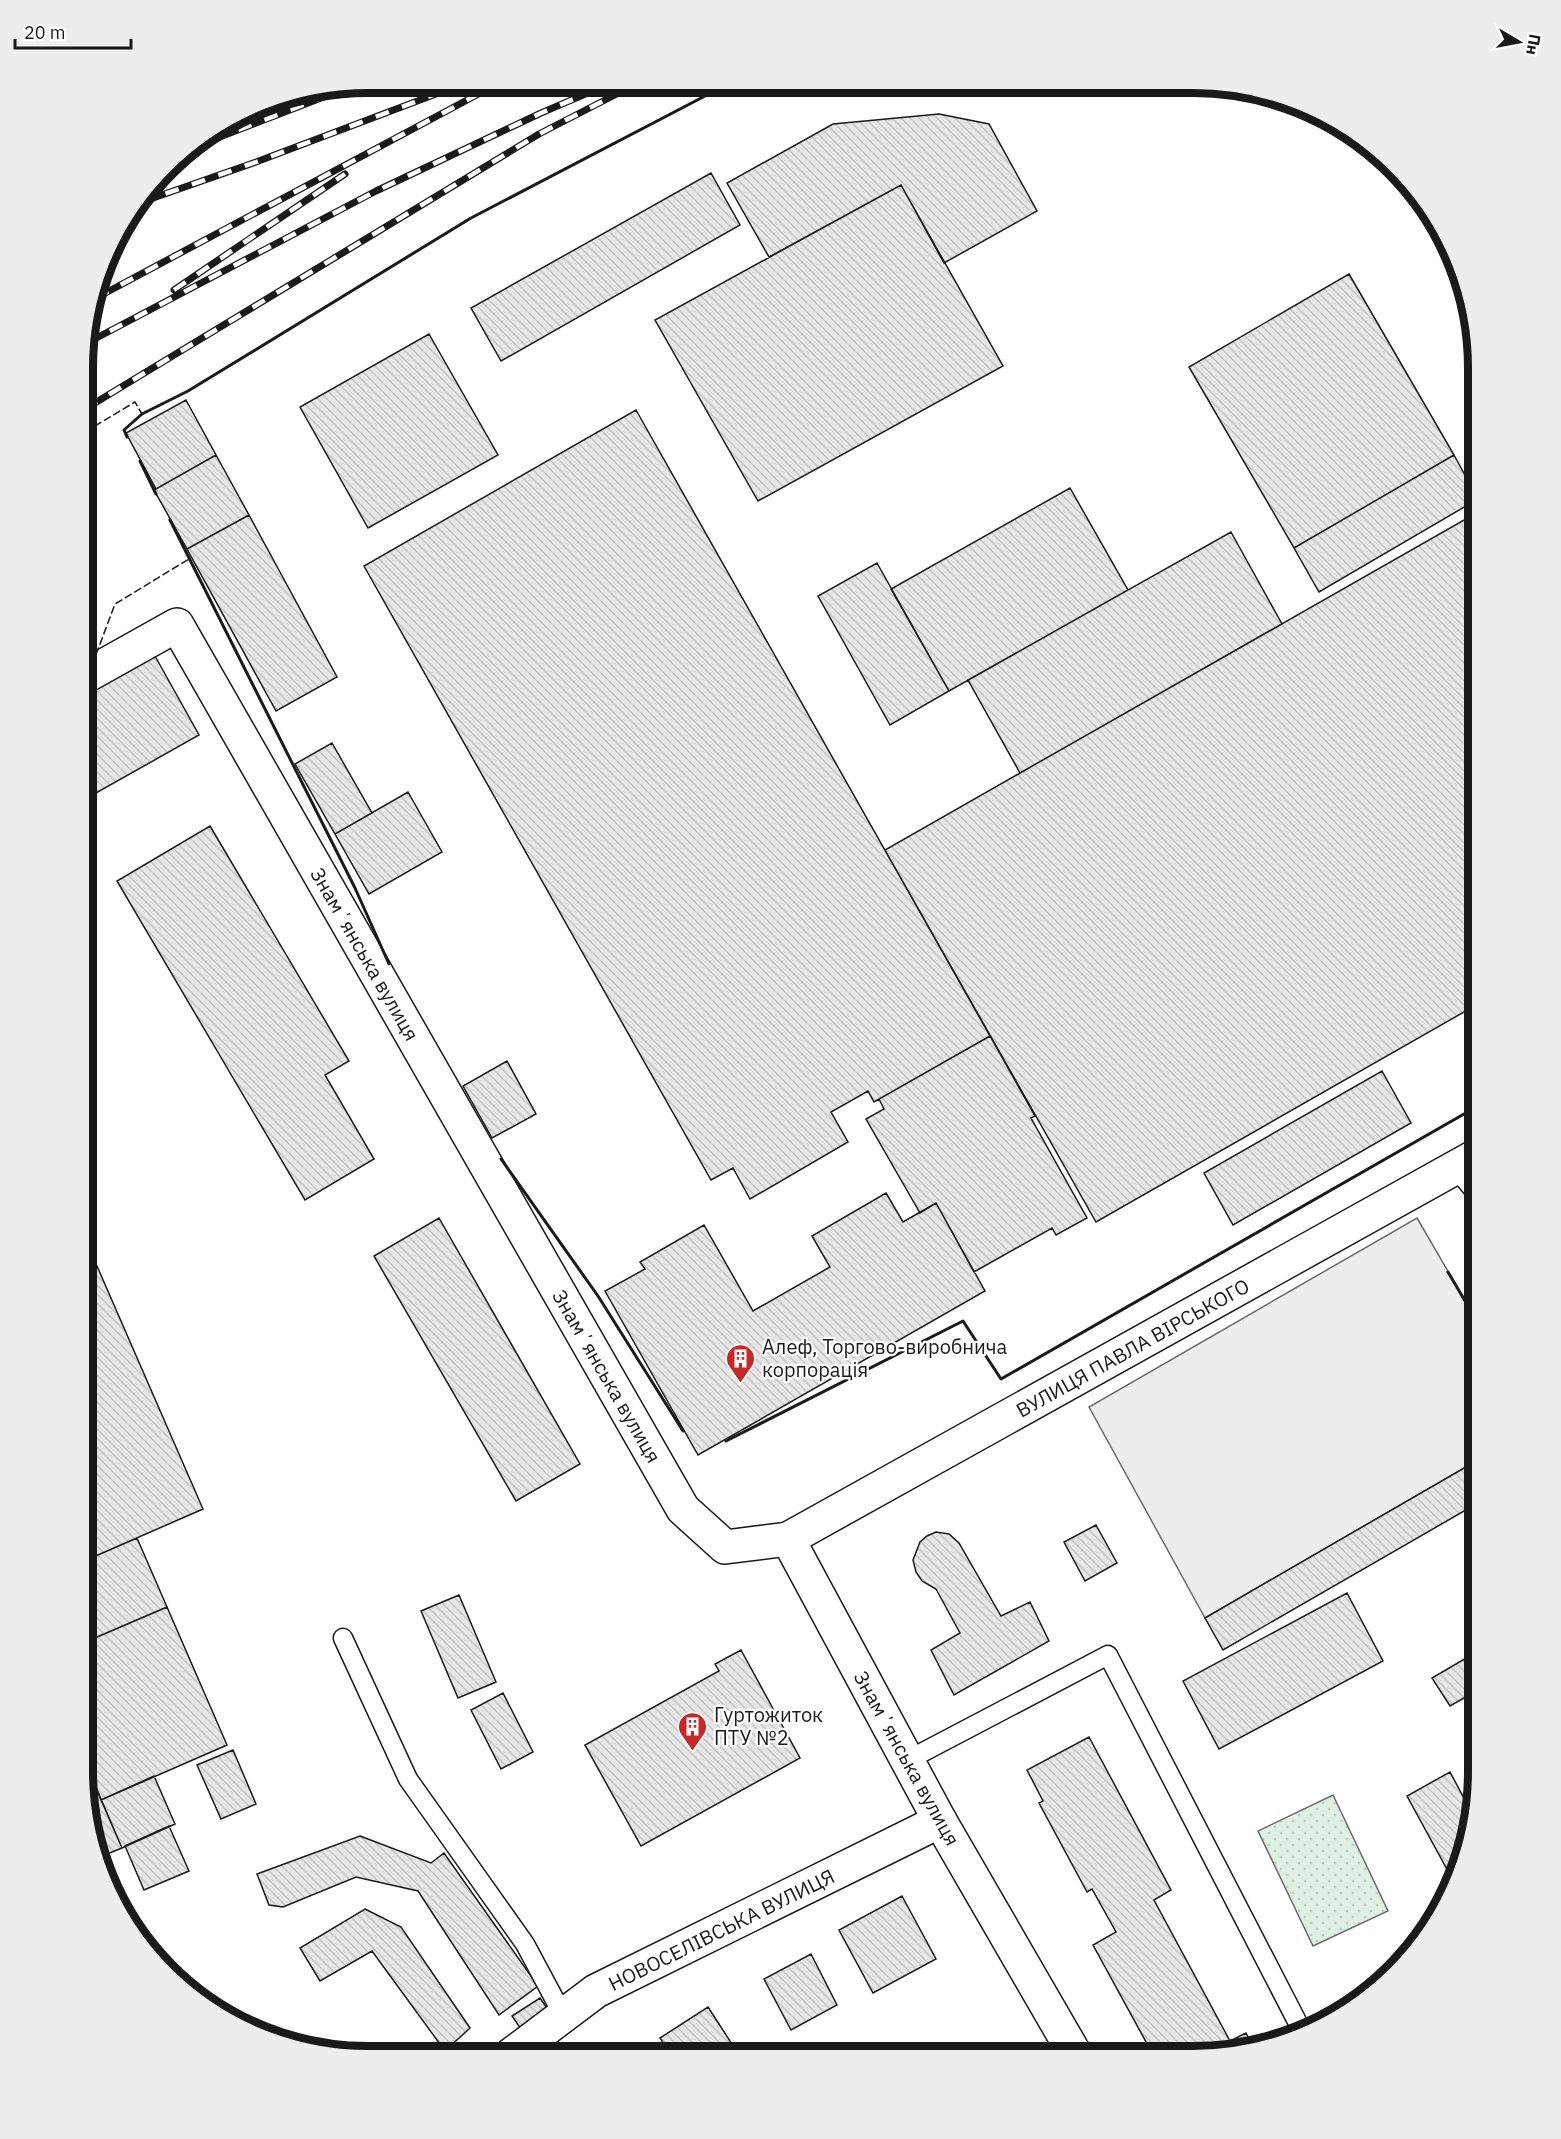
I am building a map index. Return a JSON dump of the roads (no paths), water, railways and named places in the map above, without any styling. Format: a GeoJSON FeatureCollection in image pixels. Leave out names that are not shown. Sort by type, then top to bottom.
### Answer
{"type":"FeatureCollection","features":[{"type":"Feature","properties":{"kind":"street","name":"Знамʼянська вулиця"},"geometry":{"type":"LineString","coordinates":[[93,673],[177,625],[683,1509],[725,1546],[788,1539],[940,1821],[1070,2046]]}},
{"type":"Feature","properties":{"kind":"street","name":"ВУЛИЦЯ ПАВЛА ВІРСЬКОГО"},"geometry":{"type":"LineString","coordinates":[[788,1539],[1467,1162]]}},
{"type":"Feature","properties":{"kind":"street","name":"НОВОСЕЛІВСЬКА ВУЛИЦЯ"},"geometry":{"type":"LineString","coordinates":[[523,2046],[596,1991],[940,1821]]}},
{"type":"Feature","properties":{"kind":"lane"},"geometry":{"type":"LineString","coordinates":[[343,1638],[408,1779],[525,1944],[563,2015]]}},
{"type":"Feature","properties":{"kind":"lane"},"geometry":{"type":"LineString","coordinates":[[908,1760],[1108,1655],[1299,2025]]}},
{"type":"Feature","properties":{"kind":"railway"},"geometry":{"type":"LineString","coordinates":[[152,198],[439,93]]}},
{"type":"Feature","properties":{"kind":"railway"},"geometry":{"type":"LineString","coordinates":[[103,294],[480,93]]}},
{"type":"Feature","properties":{"kind":"railway"},"geometry":{"type":"LineString","coordinates":[[95,339],[376,191],[588,93]]}},
{"type":"Feature","properties":{"kind":"railway"},"geometry":{"type":"LineString","coordinates":[[93,404],[539,134],[619,93]]}},
{"type":"Feature","properties":{"kind":"railway"},"geometry":{"type":"LineString","coordinates":[[216,139],[327,96]]}},
{"type":"Feature","properties":{"kind":"railway"},"geometry":{"type":"LineString","coordinates":[[174,290],[345,174]]}},
{"type":"Feature","properties":{"kind":"place","name":"Алеф, Торгово-виробнича корпорація"},"geometry":{"type":"Point","coordinates":[741,1384]}},
{"type":"Feature","properties":{"kind":"place","name":"Гуртожиток ПТУ №2"},"geometry":{"type":"Point","coordinates":[693,1752]}}]}
